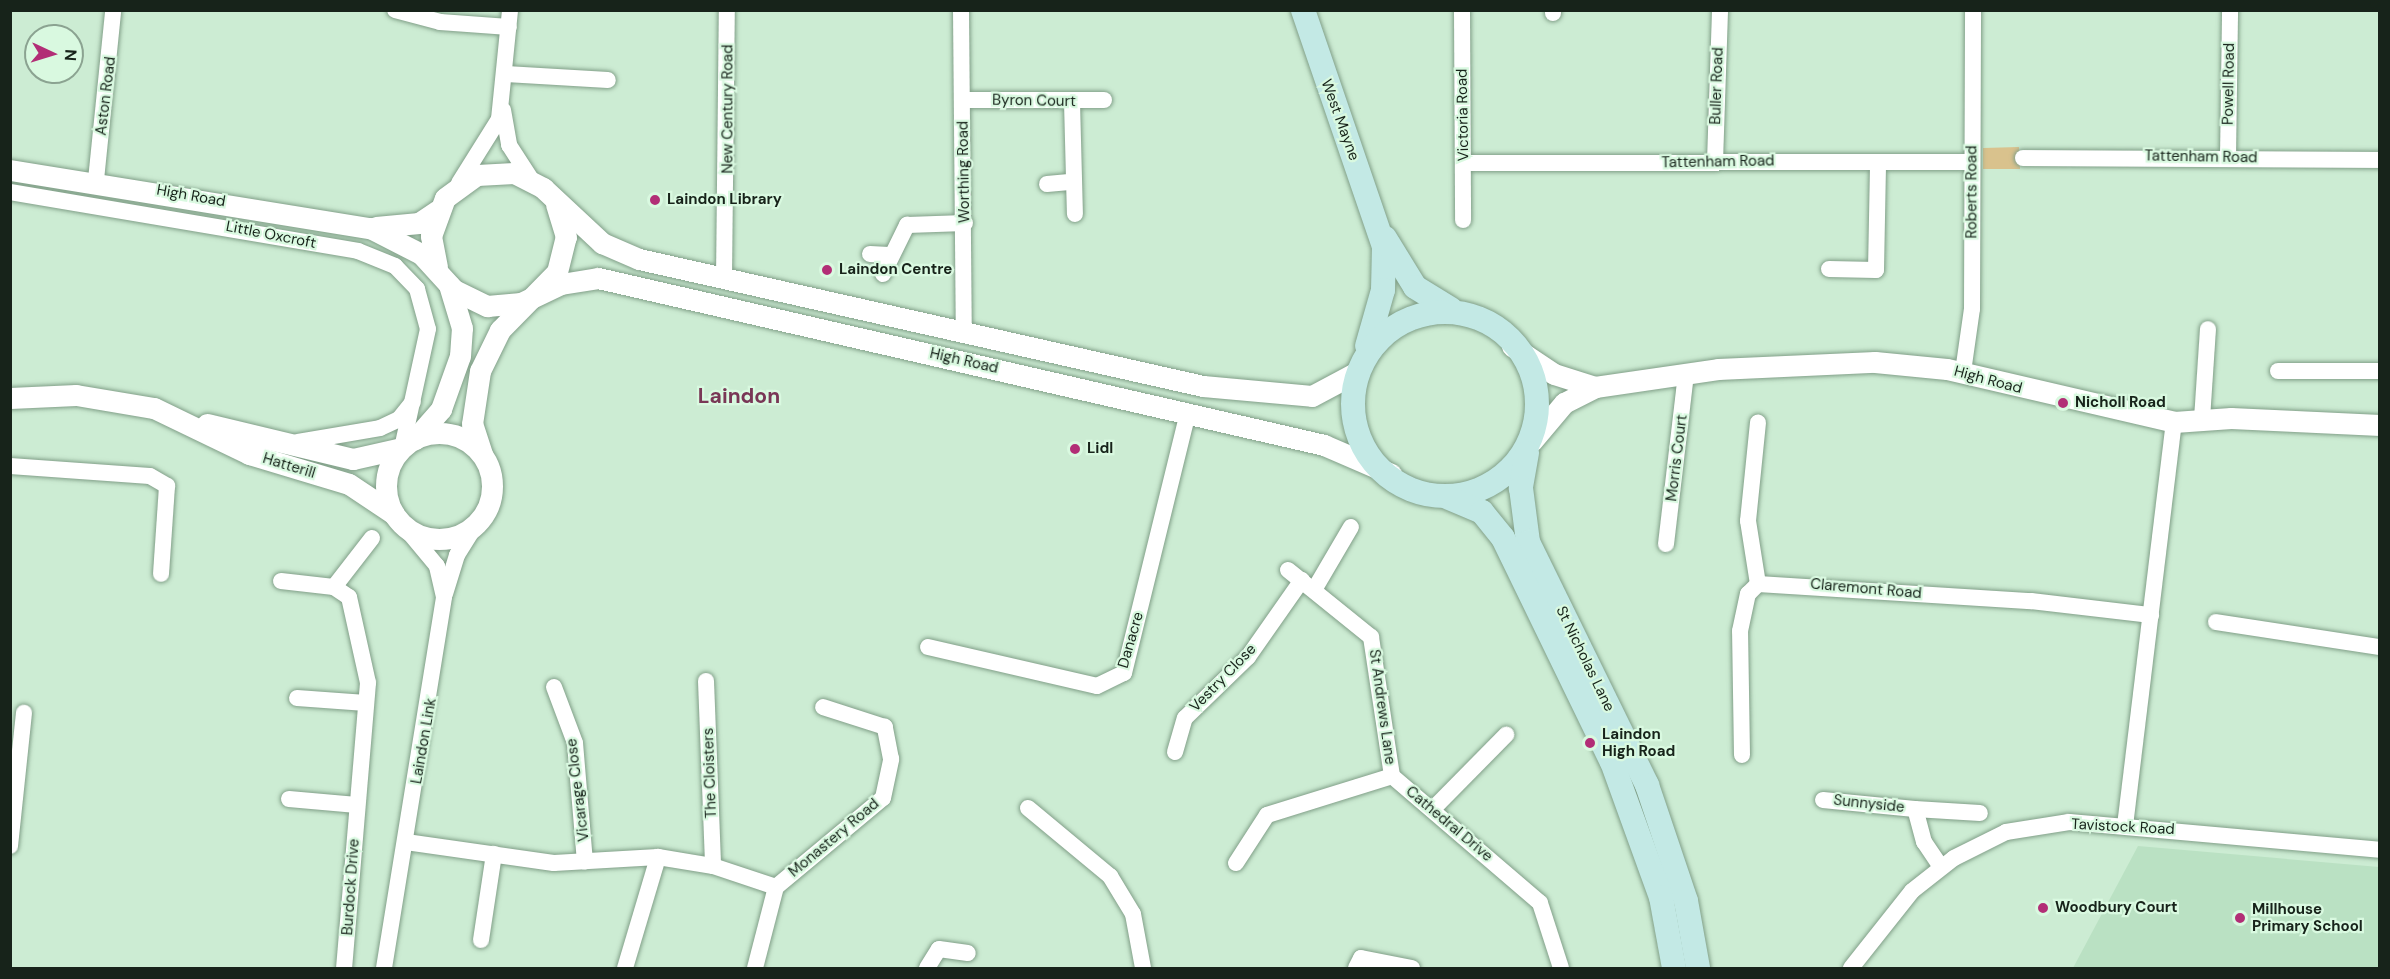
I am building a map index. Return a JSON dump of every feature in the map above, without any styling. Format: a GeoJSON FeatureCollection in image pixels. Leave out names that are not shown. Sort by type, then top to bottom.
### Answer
{"type":"FeatureCollection","features":[{"type":"Feature","properties":{"kind":"main road","name":"West Mayne"},"geometry":{"type":"LineString","coordinates":[[1303,10],[1380,228],[1414,287],[1451,309]]}},
{"type":"Feature","properties":{"kind":"main road","name":"West Mayne"},"geometry":{"type":"LineString","coordinates":[[1359,368],[1383,290],[1380,228]]}},
{"type":"Feature","properties":{"kind":"main road"},"geometry":{"type":"LineString","coordinates":[[1451,309],[1483,322],[1512,346],[1536,393],[1530,446],[1502,481],[1484,491],[1438,495],[1391,474],[1357,428],[1359,368],[1396,323],[1421,312],[1451,309]]}},
{"type":"Feature","properties":{"kind":"main road","name":"St Nicholas Lane"},"geometry":{"type":"LineString","coordinates":[[1530,446],[1521,488],[1528,542],[1647,785],[1686,901],[1698,969]]}},
{"type":"Feature","properties":{"kind":"main road","name":"St Nicholas Lane"},"geometry":{"type":"LineString","coordinates":[[1438,495],[1482,512],[1513,558],[1639,826],[1661,897],[1674,969]]}},
{"type":"Feature","properties":{"kind":"street"},"geometry":{"type":"LineString","coordinates":[[395,10],[440,22],[510,19],[503,106],[509,145],[534,182]]}},
{"type":"Feature","properties":{"kind":"street","name":"New Century Road"},"geometry":{"type":"LineString","coordinates":[[724,279],[727,10]]}},
{"type":"Feature","properties":{"kind":"street","name":"Worthing Road"},"geometry":{"type":"LineString","coordinates":[[961,10],[964,100],[964,333]]}},
{"type":"Feature","properties":{"kind":"street","name":"Victoria Road"},"geometry":{"type":"LineString","coordinates":[[1462,10],[1463,220]]}},
{"type":"Feature","properties":{"kind":"street","name":"Buller Road"},"geometry":{"type":"LineString","coordinates":[[1715,162],[1720,10]]}},
{"type":"Feature","properties":{"kind":"street","name":"Roberts Road"},"geometry":{"type":"LineString","coordinates":[[1963,372],[1972,309],[1973,10]]}},
{"type":"Feature","properties":{"kind":"street","name":"Powell Road"},"geometry":{"type":"LineString","coordinates":[[2228,158],[2230,10]]}},
{"type":"Feature","properties":{"kind":"street","name":"Aston Road"},"geometry":{"type":"LineString","coordinates":[[96,180],[113,12]]}},
{"type":"Feature","properties":{"kind":"street"},"geometry":{"type":"LineString","coordinates":[[506,74],[608,80]]}},
{"type":"Feature","properties":{"kind":"street","name":"Byron Court"},"geometry":{"type":"LineString","coordinates":[[964,100],[1072,102],[1104,100]]}},
{"type":"Feature","properties":{"kind":"street"},"geometry":{"type":"LineString","coordinates":[[1072,102],[1072,182],[1075,214]]}},
{"type":"Feature","properties":{"kind":"street"},"geometry":{"type":"LineString","coordinates":[[457,186],[486,147],[503,106]]}},
{"type":"Feature","properties":{"kind":"street","name":"Tattenham Road"},"geometry":{"type":"LineString","coordinates":[[2023,158],[2379,160]]}},
{"type":"Feature","properties":{"kind":"street"},"geometry":{"type":"LineString","coordinates":[[1829,269],[1876,270],[1878,162]]}},
{"type":"Feature","properties":{"kind":"street","name":"Tattenham Road"},"geometry":{"type":"LineString","coordinates":[[1463,163],[1972,162]]}},
{"type":"Feature","properties":{"kind":"street","name":"High Road"},"geometry":{"type":"LineString","coordinates":[[10,170],[96,180],[370,228],[410,246],[443,276],[487,306],[535,296],[573,280],[598,278],[1324,445],[1391,474]]}},
{"type":"Feature","properties":{"kind":"street","name":"High Road"},"geometry":{"type":"LineString","coordinates":[[370,228],[419,224],[437,211],[457,186],[494,172],[534,182],[555,202],[619,252],[724,279],[1168,380],[1268,394],[1322,394],[1359,368]]}},
{"type":"Feature","properties":{"kind":"street"},"geometry":{"type":"LineString","coordinates":[[1047,184],[1072,182]]}},
{"type":"Feature","properties":{"kind":"street","name":"Little Oxcroft"},"geometry":{"type":"LineString","coordinates":[[10,192],[219,225],[383,258],[407,276],[427,317],[408,444]]}},
{"type":"Feature","properties":{"kind":"street","name":"High Road"},"geometry":{"type":"LineString","coordinates":[[535,296],[550,283],[564,257],[566,237],[555,202]]}},
{"type":"Feature","properties":{"kind":"street","name":"High Road"},"geometry":{"type":"LineString","coordinates":[[437,211],[431,236],[443,276]]}},
{"type":"Feature","properties":{"kind":"street"},"geometry":{"type":"LineString","coordinates":[[883,274],[889,255],[907,225],[965,223]]}},
{"type":"Feature","properties":{"kind":"street"},"geometry":{"type":"LineString","coordinates":[[870,254],[889,255]]}},
{"type":"Feature","properties":{"kind":"street"},"geometry":{"type":"LineString","coordinates":[[443,276],[462,328],[460,356],[441,409],[408,444],[386,484],[398,519],[417,535],[442,539],[476,524]]}},
{"type":"Feature","properties":{"kind":"street"},"geometry":{"type":"LineString","coordinates":[[444,597],[457,555],[476,524],[491,489],[472,424],[480,371],[493,340],[535,296]]}},
{"type":"Feature","properties":{"kind":"street"},"geometry":{"type":"LineString","coordinates":[[2202,419],[2208,329]]}},
{"type":"Feature","properties":{"kind":"street","name":"High Road"},"geometry":{"type":"LineString","coordinates":[[1512,346],[1554,374],[1595,387]]}},
{"type":"Feature","properties":{"kind":"street","name":"High Road"},"geometry":{"type":"LineString","coordinates":[[1530,446],[1564,403],[1595,387],[1686,373],[1875,362],[1963,372],[2174,422],[2202,419],[2379,425]]}},
{"type":"Feature","properties":{"kind":"street"},"geometry":{"type":"LineString","coordinates":[[2278,371],[2379,371]]}},
{"type":"Feature","properties":{"kind":"street","name":"Morris Court"},"geometry":{"type":"LineString","coordinates":[[1666,544],[1686,373]]}},
{"type":"Feature","properties":{"kind":"street","name":"Little Oxcroft"},"geometry":{"type":"LineString","coordinates":[[276,442],[380,428],[404,414],[418,389]]}},
{"type":"Feature","properties":{"kind":"street","name":"Hatterill"},"geometry":{"type":"LineString","coordinates":[[10,398],[110,398],[183,419],[353,459],[408,444]]}},
{"type":"Feature","properties":{"kind":"street","name":"Danacre"},"geometry":{"type":"LineString","coordinates":[[928,647],[1097,686],[1124,673],[1188,412]]}},
{"type":"Feature","properties":{"kind":"street","name":"Hatterill"},"geometry":{"type":"LineString","coordinates":[[183,419],[249,454],[349,484],[398,519]]}},
{"type":"Feature","properties":{"kind":"street"},"geometry":{"type":"LineString","coordinates":[[2125,826],[2174,422]]}},
{"type":"Feature","properties":{"kind":"street"},"geometry":{"type":"LineString","coordinates":[[1742,755],[1740,631],[1748,594],[1758,584],[1748,521],[1758,423]]}},
{"type":"Feature","properties":{"kind":"street"},"geometry":{"type":"LineString","coordinates":[[408,444],[436,434],[458,437],[484,460]]}},
{"type":"Feature","properties":{"kind":"street"},"geometry":{"type":"LineString","coordinates":[[10,465],[150,476],[167,486],[161,574]]}},
{"type":"Feature","properties":{"kind":"street","name":"Laindon Link"},"geometry":{"type":"LineString","coordinates":[[384,969],[444,597],[437,566],[398,519]]}},
{"type":"Feature","properties":{"kind":"street","name":"Vestry Close"},"geometry":{"type":"LineString","coordinates":[[1175,752],[1185,718],[1248,657],[1308,585],[1351,527]]}},
{"type":"Feature","properties":{"kind":"street"},"geometry":{"type":"LineString","coordinates":[[281,581],[334,587],[372,538]]}},
{"type":"Feature","properties":{"kind":"street","name":"St Andrews Lane"},"geometry":{"type":"LineString","coordinates":[[1288,570],[1371,637],[1392,777]]}},
{"type":"Feature","properties":{"kind":"street","name":"Claremont Road"},"geometry":{"type":"LineString","coordinates":[[1758,584],[2020,600],[2151,615]]}},
{"type":"Feature","properties":{"kind":"street","name":"Burdock Drive"},"geometry":{"type":"LineString","coordinates":[[334,587],[354,608],[368,683],[344,969]]}},
{"type":"Feature","properties":{"kind":"street"},"geometry":{"type":"LineString","coordinates":[[2216,622],[2379,647]]}},
{"type":"Feature","properties":{"kind":"street","name":"The Cloisters"},"geometry":{"type":"LineString","coordinates":[[706,681],[713,866]]}},
{"type":"Feature","properties":{"kind":"street","name":"Vicarage Close"},"geometry":{"type":"LineString","coordinates":[[554,687],[575,743],[585,862]]}},
{"type":"Feature","properties":{"kind":"street"},"geometry":{"type":"LineString","coordinates":[[297,698],[366,703]]}},
{"type":"Feature","properties":{"kind":"street","name":"Monastery Road"},"geometry":{"type":"LineString","coordinates":[[406,842],[494,854],[585,862],[658,857],[713,866],[776,887],[883,798],[891,759],[885,727],[823,707]]}},
{"type":"Feature","properties":{"kind":"street"},"geometry":{"type":"LineString","coordinates":[[10,846],[24,713]]}},
{"type":"Feature","properties":{"kind":"street"},"geometry":{"type":"LineString","coordinates":[[1434,808],[1506,735]]}},
{"type":"Feature","properties":{"kind":"street","name":"Cathedral Drive"},"geometry":{"type":"LineString","coordinates":[[1236,863],[1268,815],[1392,777],[1434,808],[1540,903],[1561,969]]}},
{"type":"Feature","properties":{"kind":"street"},"geometry":{"type":"LineString","coordinates":[[288,799],[357,805]]}},
{"type":"Feature","properties":{"kind":"street","name":"Sunnyside"},"geometry":{"type":"LineString","coordinates":[[1823,800],[1980,813]]}},
{"type":"Feature","properties":{"kind":"street"},"geometry":{"type":"LineString","coordinates":[[1028,808],[1110,876],[1133,914],[1143,969]]}},
{"type":"Feature","properties":{"kind":"street","name":"Sunnyside"},"geometry":{"type":"LineString","coordinates":[[1915,809],[1924,842],[1941,867]]}},
{"type":"Feature","properties":{"kind":"street","name":"Tavistock Road"},"geometry":{"type":"LineString","coordinates":[[1851,969],[1882,922],[1941,867],[2006,832],[2069,822],[2379,850]]}},
{"type":"Feature","properties":{"kind":"street"},"geometry":{"type":"LineString","coordinates":[[481,939],[494,854]]}},
{"type":"Feature","properties":{"kind":"street"},"geometry":{"type":"LineString","coordinates":[[625,969],[658,857]]}},
{"type":"Feature","properties":{"kind":"street"},"geometry":{"type":"LineString","coordinates":[[755,969],[776,887]]}},
{"type":"Feature","properties":{"kind":"street"},"geometry":{"type":"LineString","coordinates":[[927,969],[939,949],[968,953]]}},
{"type":"Feature","properties":{"kind":"street"},"geometry":{"type":"LineString","coordinates":[[1356,969],[1361,958],[1412,969]]}},
{"type":"Feature","properties":{"kind":"shaded area"},"geometry":{"type":"Polygon","coordinates":[[[2019,147],[2020,169],[1983,169],[1983,148],[2019,147]]]}},
{"type":"Feature","properties":{"kind":"shaded area","name":"Millhouse Primary School"},"geometry":{"type":"Polygon","coordinates":[[[2138,846],[2379,867],[2379,968],[2073,968],[2138,846]]]}},
{"type":"Feature","properties":{"kind":"place","name":"Laindon Library"},"geometry":{"type":"Point","coordinates":[655,200]}},
{"type":"Feature","properties":{"kind":"place","name":"Laindon Centre"},"geometry":{"type":"Point","coordinates":[827,270]}},
{"type":"Feature","properties":{"kind":"place","name":"Nicholl Road"},"geometry":{"type":"Point","coordinates":[2063,403]}},
{"type":"Feature","properties":{"kind":"place","name":"Lidl"},"geometry":{"type":"Point","coordinates":[1075,449]}},
{"type":"Feature","properties":{"kind":"place","name":"Laindon High Road"},"geometry":{"type":"Point","coordinates":[1590,743]}},
{"type":"Feature","properties":{"kind":"place","name":"Woodbury Court"},"geometry":{"type":"Point","coordinates":[2043,908]}},
{"type":"Feature","properties":{"kind":"place","name":"Millhouse Primary School"},"geometry":{"type":"Point","coordinates":[2240,918]}},
{"type":"Feature","properties":{"kind":"district","name":"Laindon"},"geometry":{"type":"Point","coordinates":[739,396]}}]}
